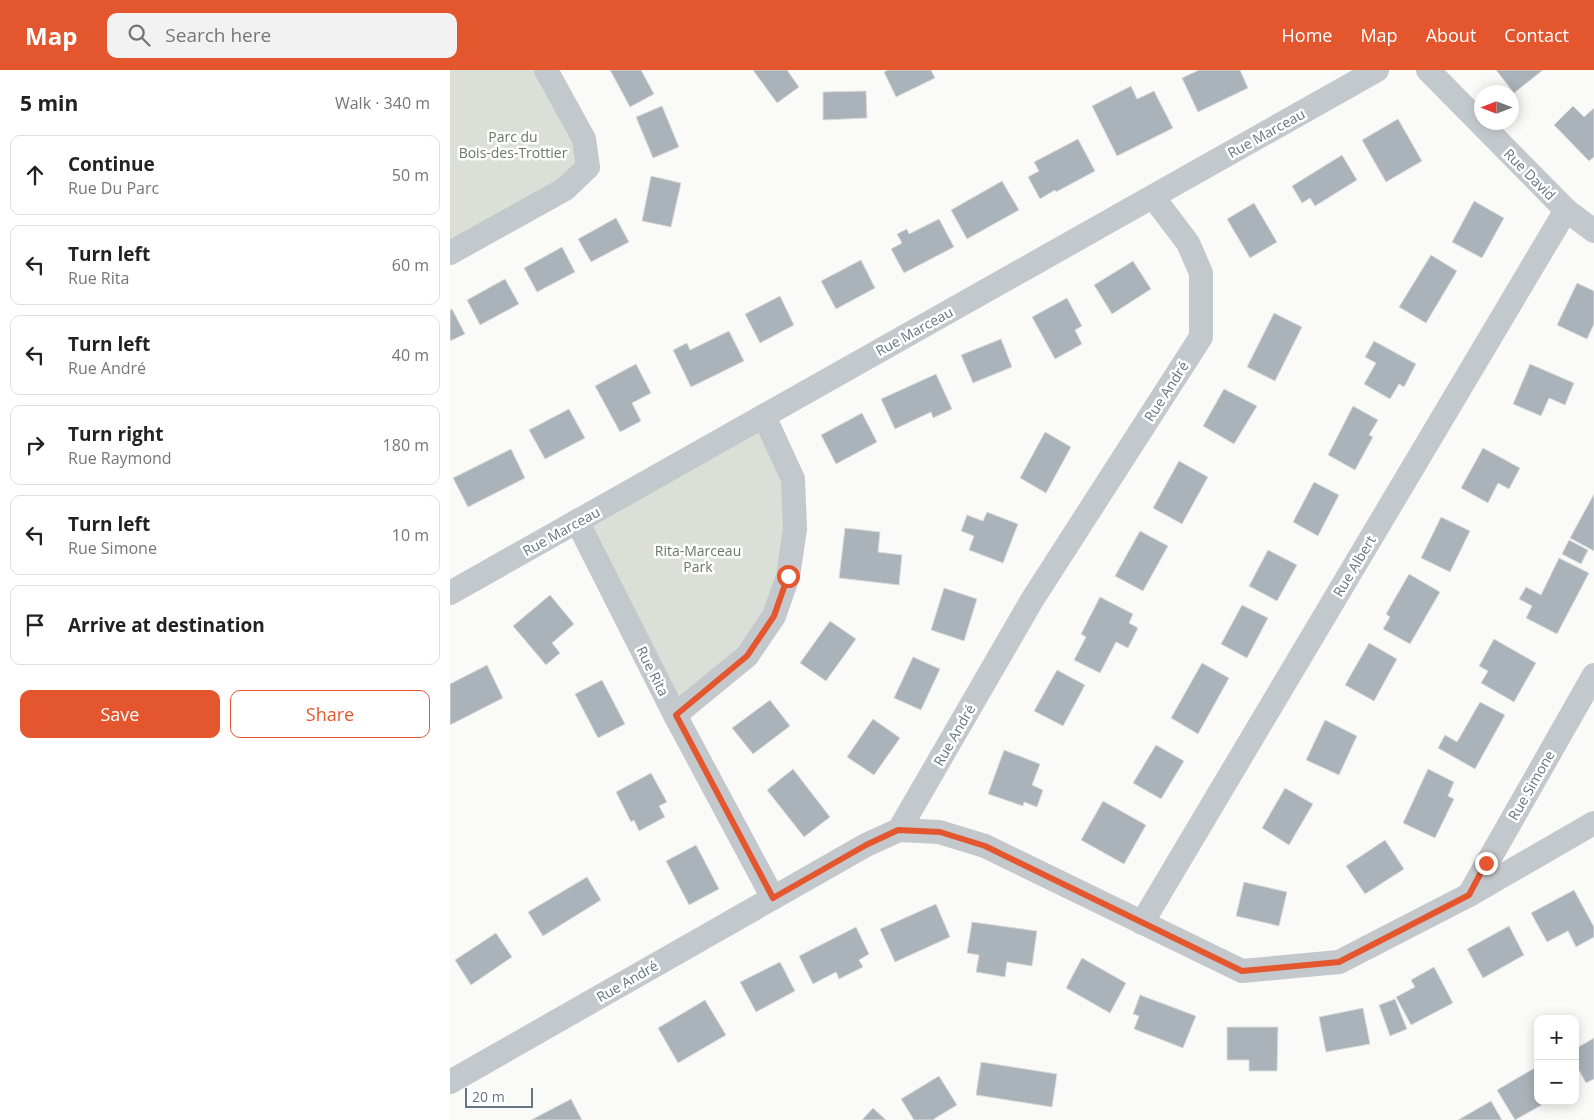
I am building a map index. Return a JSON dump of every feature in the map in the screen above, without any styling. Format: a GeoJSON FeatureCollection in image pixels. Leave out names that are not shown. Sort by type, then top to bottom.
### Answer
{"type":"FeatureCollection","features":[{"type":"Feature","properties":{"kind":"street"},"geometry":{"type":"LineString","coordinates":[[450,253],[565,189],[588,167],[584,139],[546,70]]}},
{"type":"Feature","properties":{"kind":"street","name":"Rue Marceau"},"geometry":{"type":"LineString","coordinates":[[450,593],[1377,70]]}},
{"type":"Feature","properties":{"kind":"street","name":"Rue David"},"geometry":{"type":"LineString","coordinates":[[1428,70],[1566,210],[1594,232]]}},
{"type":"Feature","properties":{"kind":"street","name":"Rue André"},"geometry":{"type":"LineString","coordinates":[[450,1082],[866,845],[898,830],[1032,600],[1200,337],[1201,274],[1188,243],[1153,196]]}},
{"type":"Feature","properties":{"kind":"street","name":"Rue Albert"},"geometry":{"type":"LineString","coordinates":[[1142,923],[1566,210]]}},
{"type":"Feature","properties":{"kind":"street"},"geometry":{"type":"LineString","coordinates":[[676,715],[747,656],[774,616],[788,576],[795,529],[793,479],[764,416]]}},
{"type":"Feature","properties":{"kind":"street","name":"Rue Rita"},"geometry":{"type":"LineString","coordinates":[[577,522],[773,898]]}},
{"type":"Feature","properties":{"kind":"street","name":"Rue Simone"},"geometry":{"type":"LineString","coordinates":[[1469,895],[1594,675]]}},
{"type":"Feature","properties":{"kind":"street"},"geometry":{"type":"LineString","coordinates":[[898,830],[940,832],[985,846],[1242,971],[1339,962],[1469,895],[1594,823]]}},
{"type":"Feature","properties":{"kind":"green space","name":"Parc du Bois-des-Trottier"},"geometry":{"type":"Polygon","coordinates":[[[450,70],[546,70],[588,167],[450,253],[450,70]]]}},
{"type":"Feature","properties":{"kind":"green space","name":"Rita-Marceau Park"},"geometry":{"type":"Polygon","coordinates":[[[764,416],[793,479],[774,616],[672,708],[577,521],[764,416]]]}},
{"type":"Feature","properties":{"kind":"building"},"geometry":{"type":"Polygon","coordinates":[[[610,70],[641,70],[654,94],[630,107],[610,70]]]}},
{"type":"Feature","properties":{"kind":"building"},"geometry":{"type":"Polygon","coordinates":[[[753,70],[787,70],[799,87],[777,103],[753,70]]]}},
{"type":"Feature","properties":{"kind":"building"},"geometry":{"type":"Polygon","coordinates":[[[888,70],[931,70],[935,78],[896,97],[884,72],[888,70]]]}},
{"type":"Feature","properties":{"kind":"building"},"geometry":{"type":"Polygon","coordinates":[[[1199,70],[1240,70],[1248,88],[1198,112],[1182,78],[1199,70]]]}},
{"type":"Feature","properties":{"kind":"building"},"geometry":{"type":"Polygon","coordinates":[[[1496,70],[1543,70],[1519,89],[1519,85],[1508,85],[1496,70]]]}},
{"type":"Feature","properties":{"kind":"building"},"geometry":{"type":"Polygon","coordinates":[[[1131,86],[1137,99],[1154,91],[1173,128],[1117,156],[1092,106],[1131,86]]]}},
{"type":"Feature","properties":{"kind":"building"},"geometry":{"type":"Polygon","coordinates":[[[866,91],[867,118],[823,120],[823,92],[866,91]]]}},
{"type":"Feature","properties":{"kind":"building"},"geometry":{"type":"Polygon","coordinates":[[[662,106],[679,147],[653,158],[636,117],[662,106]]]}},
{"type":"Feature","properties":{"kind":"building"},"geometry":{"type":"Polygon","coordinates":[[[1573,106],[1584,117],[1594,108],[1594,157],[1589,161],[1554,125],[1573,106]]]}},
{"type":"Feature","properties":{"kind":"building"},"geometry":{"type":"Polygon","coordinates":[[[1398,119],[1422,161],[1386,182],[1362,140],[1398,119]]]}},
{"type":"Feature","properties":{"kind":"building"},"geometry":{"type":"Polygon","coordinates":[[[1078,139],[1095,171],[1040,199],[1028,177],[1039,171],[1034,162],[1078,139]]]}},
{"type":"Feature","properties":{"kind":"building"},"geometry":{"type":"Polygon","coordinates":[[[1342,155],[1357,180],[1315,206],[1310,198],[1302,203],[1292,186],[1342,155]]]}},
{"type":"Feature","properties":{"kind":"building"},"geometry":{"type":"Polygon","coordinates":[[[651,176],[681,183],[671,227],[642,221],[651,176]]]}},
{"type":"Feature","properties":{"kind":"building"},"geometry":{"type":"Polygon","coordinates":[[[1002,181],[1019,210],[967,239],[951,210],[1002,181]]]}},
{"type":"Feature","properties":{"kind":"building"},"geometry":{"type":"Polygon","coordinates":[[[1474,201],[1504,218],[1482,258],[1452,242],[1474,201]]]}},
{"type":"Feature","properties":{"kind":"building"},"geometry":{"type":"Polygon","coordinates":[[[1254,203],[1277,242],[1250,258],[1227,219],[1254,203]]]}},
{"type":"Feature","properties":{"kind":"building"},"geometry":{"type":"Polygon","coordinates":[[[616,218],[629,242],[591,262],[578,239],[616,218]]]}},
{"type":"Feature","properties":{"kind":"building"},"geometry":{"type":"Polygon","coordinates":[[[939,219],[954,247],[904,273],[891,249],[902,243],[897,234],[907,229],[909,234],[939,219]]]}},
{"type":"Feature","properties":{"kind":"building"},"geometry":{"type":"Polygon","coordinates":[[[562,247],[575,272],[537,292],[524,268],[562,247]]]}},
{"type":"Feature","properties":{"kind":"building"},"geometry":{"type":"Polygon","coordinates":[[[1431,255],[1457,271],[1426,323],[1399,307],[1431,255]]]}},
{"type":"Feature","properties":{"kind":"building"},"geometry":{"type":"Polygon","coordinates":[[[861,260],[875,288],[836,309],[821,281],[861,260]]]}},
{"type":"Feature","properties":{"kind":"building"},"geometry":{"type":"Polygon","coordinates":[[[1133,261],[1151,289],[1112,314],[1094,285],[1133,261]]]}},
{"type":"Feature","properties":{"kind":"building"},"geometry":{"type":"Polygon","coordinates":[[[505,279],[519,304],[480,325],[467,300],[505,279]]]}},
{"type":"Feature","properties":{"kind":"building"},"geometry":{"type":"Polygon","coordinates":[[[1577,283],[1594,291],[1594,324],[1587,339],[1557,325],[1577,283]]]}},
{"type":"Feature","properties":{"kind":"building"},"geometry":{"type":"Polygon","coordinates":[[[780,296],[794,325],[760,343],[745,314],[780,296]]]}},
{"type":"Feature","properties":{"kind":"building"},"geometry":{"type":"Polygon","coordinates":[[[1067,298],[1082,326],[1075,330],[1082,344],[1055,359],[1032,317],[1067,298]]]}},
{"type":"Feature","properties":{"kind":"building"},"geometry":{"type":"Polygon","coordinates":[[[452,309],[465,334],[450,341],[450,310],[452,309]]]}},
{"type":"Feature","properties":{"kind":"building"},"geometry":{"type":"Polygon","coordinates":[[[1274,313],[1302,327],[1275,381],[1247,367],[1274,313]]]}},
{"type":"Feature","properties":{"kind":"building"},"geometry":{"type":"Polygon","coordinates":[[[729,331],[744,361],[691,387],[673,350],[687,343],[690,350],[729,331]]]}},
{"type":"Feature","properties":{"kind":"building"},"geometry":{"type":"Polygon","coordinates":[[[1001,339],[1012,367],[973,383],[961,355],[1001,339]]]}},
{"type":"Feature","properties":{"kind":"building"},"geometry":{"type":"Polygon","coordinates":[[[1374,341],[1416,364],[1404,387],[1399,384],[1390,399],[1364,384],[1376,363],[1365,357],[1374,341]]]}},
{"type":"Feature","properties":{"kind":"building"},"geometry":{"type":"Polygon","coordinates":[[[636,364],[651,393],[632,403],[641,421],[620,432],[595,386],[636,364]]]}},
{"type":"Feature","properties":{"kind":"building"},"geometry":{"type":"Polygon","coordinates":[[[1530,364],[1574,383],[1565,405],[1549,398],[1541,416],[1513,404],[1530,364]]]}},
{"type":"Feature","properties":{"kind":"building"},"geometry":{"type":"Polygon","coordinates":[[[936,374],[952,409],[933,418],[931,412],[895,429],[881,399],[936,374]]]}},
{"type":"Feature","properties":{"kind":"building"},"geometry":{"type":"Polygon","coordinates":[[[1224,389],[1257,406],[1234,444],[1203,426],[1224,389]]]}},
{"type":"Feature","properties":{"kind":"building"},"geometry":{"type":"Polygon","coordinates":[[[1353,406],[1378,420],[1369,435],[1373,437],[1355,470],[1328,455],[1353,406]]]}},
{"type":"Feature","properties":{"kind":"building"},"geometry":{"type":"Polygon","coordinates":[[[569,409],[585,438],[545,459],[529,430],[569,409]]]}},
{"type":"Feature","properties":{"kind":"building"},"geometry":{"type":"Polygon","coordinates":[[[862,413],[877,442],[836,464],[821,435],[862,413]]]}},
{"type":"Feature","properties":{"kind":"building"},"geometry":{"type":"Polygon","coordinates":[[[1045,432],[1071,447],[1046,493],[1020,478],[1045,432]]]}},
{"type":"Feature","properties":{"kind":"building"},"geometry":{"type":"Polygon","coordinates":[[[1483,448],[1520,468],[1509,489],[1498,483],[1488,503],[1461,488],[1483,448]]]}},
{"type":"Feature","properties":{"kind":"building"},"geometry":{"type":"Polygon","coordinates":[[[511,449],[525,478],[468,507],[453,478],[511,449]]]}},
{"type":"Feature","properties":{"kind":"building"},"geometry":{"type":"Polygon","coordinates":[[[1179,461],[1208,477],[1182,524],[1153,508],[1179,461]]]}},
{"type":"Feature","properties":{"kind":"building"},"geometry":{"type":"Polygon","coordinates":[[[1314,482],[1339,495],[1318,536],[1293,522],[1314,482]]]}},
{"type":"Feature","properties":{"kind":"building"},"geometry":{"type":"Polygon","coordinates":[[[1594,494],[1594,551],[1570,538],[1594,494]]]}},
{"type":"Feature","properties":{"kind":"building"},"geometry":{"type":"Polygon","coordinates":[[[987,512],[1018,524],[1003,563],[969,550],[974,536],[961,531],[967,515],[983,521],[987,512]]]}},
{"type":"Feature","properties":{"kind":"building"},"geometry":{"type":"Polygon","coordinates":[[[1441,517],[1470,531],[1450,572],[1421,558],[1441,517]]]}},
{"type":"Feature","properties":{"kind":"building"},"geometry":{"type":"Polygon","coordinates":[[[845,528],[880,532],[878,552],[902,555],[899,585],[839,578],[845,528]]]}},
{"type":"Feature","properties":{"kind":"building"},"geometry":{"type":"Polygon","coordinates":[[[1140,531],[1168,546],[1143,591],[1115,576],[1140,531]]]}},
{"type":"Feature","properties":{"kind":"building"},"geometry":{"type":"Polygon","coordinates":[[[1569,540],[1588,550],[1581,564],[1562,554],[1569,540]]]}},
{"type":"Feature","properties":{"kind":"building"},"geometry":{"type":"Polygon","coordinates":[[[1268,550],[1297,565],[1277,601],[1249,586],[1268,550]]]}},
{"type":"Feature","properties":{"kind":"building"},"geometry":{"type":"Polygon","coordinates":[[[1559,558],[1589,573],[1557,634],[1526,618],[1532,606],[1519,599],[1526,587],[1541,595],[1559,558]]]}},
{"type":"Feature","properties":{"kind":"building"},"geometry":{"type":"Polygon","coordinates":[[[1409,574],[1440,592],[1410,644],[1383,629],[1390,617],[1386,614],[1409,574]]]}},
{"type":"Feature","properties":{"kind":"building"},"geometry":{"type":"Polygon","coordinates":[[[944,588],[977,599],[964,641],[931,630],[944,588]]]}},
{"type":"Feature","properties":{"kind":"building"},"geometry":{"type":"Polygon","coordinates":[[[550,595],[574,624],[552,643],[560,653],[546,665],[513,626],[550,595]]]}},
{"type":"Feature","properties":{"kind":"building"},"geometry":{"type":"Polygon","coordinates":[[[1100,597],[1133,614],[1129,623],[1138,628],[1128,648],[1116,642],[1100,673],[1074,660],[1086,637],[1081,634],[1100,597]]]}},
{"type":"Feature","properties":{"kind":"building"},"geometry":{"type":"Polygon","coordinates":[[[1242,605],[1268,618],[1247,658],[1221,644],[1242,605]]]}},
{"type":"Feature","properties":{"kind":"building"},"geometry":{"type":"Polygon","coordinates":[[[830,621],[856,639],[826,681],[800,663],[830,621]]]}},
{"type":"Feature","properties":{"kind":"building"},"geometry":{"type":"Polygon","coordinates":[[[1494,639],[1536,663],[1514,702],[1481,683],[1488,671],[1479,666],[1494,639]]]}},
{"type":"Feature","properties":{"kind":"building"},"geometry":{"type":"Polygon","coordinates":[[[1369,643],[1397,659],[1374,701],[1345,685],[1369,643]]]}},
{"type":"Feature","properties":{"kind":"building"},"geometry":{"type":"Polygon","coordinates":[[[913,657],[940,669],[921,710],[894,698],[913,657]]]}},
{"type":"Feature","properties":{"kind":"building"},"geometry":{"type":"Polygon","coordinates":[[[1202,663],[1229,678],[1198,734],[1171,718],[1202,663]]]}},
{"type":"Feature","properties":{"kind":"building"},"geometry":{"type":"Polygon","coordinates":[[[487,665],[503,698],[450,725],[450,684],[487,665]]]}},
{"type":"Feature","properties":{"kind":"building"},"geometry":{"type":"Polygon","coordinates":[[[1057,670],[1085,685],[1063,726],[1034,711],[1057,670]]]}},
{"type":"Feature","properties":{"kind":"building"},"geometry":{"type":"Polygon","coordinates":[[[602,680],[625,724],[598,738],[575,694],[602,680]]]}},
{"type":"Feature","properties":{"kind":"building"},"geometry":{"type":"Polygon","coordinates":[[[770,700],[790,726],[753,754],[732,728],[770,700]]]}},
{"type":"Feature","properties":{"kind":"building"},"geometry":{"type":"Polygon","coordinates":[[[1480,702],[1505,715],[1475,769],[1438,748],[1445,735],[1457,742],[1480,702]]]}},
{"type":"Feature","properties":{"kind":"building"},"geometry":{"type":"Polygon","coordinates":[[[873,719],[900,738],[874,775],[847,757],[873,719]]]}},
{"type":"Feature","properties":{"kind":"building"},"geometry":{"type":"Polygon","coordinates":[[[1325,720],[1357,736],[1339,775],[1306,760],[1325,720]]]}},
{"type":"Feature","properties":{"kind":"building"},"geometry":{"type":"Polygon","coordinates":[[[1156,745],[1184,761],[1161,799],[1133,783],[1156,745]]]}},
{"type":"Feature","properties":{"kind":"building"},"geometry":{"type":"Polygon","coordinates":[[[1004,750],[1040,764],[1032,785],[1043,790],[1037,807],[1024,802],[1023,806],[988,794],[1004,750]]]}},
{"type":"Feature","properties":{"kind":"building"},"geometry":{"type":"Polygon","coordinates":[[[793,769],[830,817],[804,837],[767,790],[793,769]]]}},
{"type":"Feature","properties":{"kind":"building"},"geometry":{"type":"Polygon","coordinates":[[[1428,769],[1454,782],[1448,796],[1454,799],[1435,838],[1403,823],[1428,769]]]}},
{"type":"Feature","properties":{"kind":"building"},"geometry":{"type":"Polygon","coordinates":[[[651,773],[667,802],[659,806],[665,817],[639,831],[634,820],[631,822],[616,792],[651,773]]]}},
{"type":"Feature","properties":{"kind":"building"},"geometry":{"type":"Polygon","coordinates":[[[1285,788],[1313,804],[1289,845],[1262,828],[1285,788]]]}},
{"type":"Feature","properties":{"kind":"building"},"geometry":{"type":"Polygon","coordinates":[[[1103,801],[1146,825],[1124,864],[1081,840],[1103,801]]]}},
{"type":"Feature","properties":{"kind":"building"},"geometry":{"type":"Polygon","coordinates":[[[1385,840],[1404,869],[1365,894],[1346,866],[1385,840]]]}},
{"type":"Feature","properties":{"kind":"building"},"geometry":{"type":"Polygon","coordinates":[[[696,845],[719,889],[689,905],[666,861],[696,845]]]}},
{"type":"Feature","properties":{"kind":"building"},"geometry":{"type":"Polygon","coordinates":[[[587,877],[601,900],[543,936],[528,912],[587,877]]]}},
{"type":"Feature","properties":{"kind":"building"},"geometry":{"type":"Polygon","coordinates":[[[1244,882],[1287,892],[1279,926],[1236,916],[1244,882]]]}},
{"type":"Feature","properties":{"kind":"building"},"geometry":{"type":"Polygon","coordinates":[[[1574,890],[1594,927],[1594,937],[1576,947],[1568,931],[1547,942],[1531,913],[1574,890]]]}},
{"type":"Feature","properties":{"kind":"building"},"geometry":{"type":"Polygon","coordinates":[[[936,904],[950,937],[895,962],[880,929],[936,904]]]}},
{"type":"Feature","properties":{"kind":"building"},"geometry":{"type":"Polygon","coordinates":[[[972,922],[1037,931],[1032,966],[1007,962],[1005,977],[976,972],[979,955],[967,953],[972,922]]]}},
{"type":"Feature","properties":{"kind":"building"},"geometry":{"type":"Polygon","coordinates":[[[1509,926],[1524,955],[1483,978],[1467,949],[1509,926]]]}},
{"type":"Feature","properties":{"kind":"building"},"geometry":{"type":"Polygon","coordinates":[[[856,927],[869,954],[859,960],[863,967],[839,979],[836,972],[813,984],[799,956],[856,927]]]}},
{"type":"Feature","properties":{"kind":"building"},"geometry":{"type":"Polygon","coordinates":[[[496,933],[512,957],[471,985],[455,960],[496,933]]]}},
{"type":"Feature","properties":{"kind":"building"},"geometry":{"type":"Polygon","coordinates":[[[1082,958],[1126,983],[1110,1013],[1066,988],[1082,958]]]}},
{"type":"Feature","properties":{"kind":"building"},"geometry":{"type":"Polygon","coordinates":[[[780,962],[795,991],[756,1012],[740,982],[780,962]]]}},
{"type":"Feature","properties":{"kind":"building"},"geometry":{"type":"Polygon","coordinates":[[[1434,967],[1453,1003],[1411,1025],[1396,997],[1415,987],[1411,980],[1434,967]]]}},
{"type":"Feature","properties":{"kind":"building"},"geometry":{"type":"Polygon","coordinates":[[[1140,995],[1196,1016],[1183,1048],[1134,1029],[1139,1016],[1133,1014],[1140,995]]]}},
{"type":"Feature","properties":{"kind":"building"},"geometry":{"type":"Polygon","coordinates":[[[1395,999],[1407,1029],[1390,1036],[1379,1005],[1395,999]]]}},
{"type":"Feature","properties":{"kind":"building"},"geometry":{"type":"Polygon","coordinates":[[[705,1000],[726,1035],[678,1063],[658,1028],[705,1000]]]}},
{"type":"Feature","properties":{"kind":"building"},"geometry":{"type":"Polygon","coordinates":[[[1363,1008],[1370,1044],[1326,1052],[1319,1017],[1363,1008]]]}},
{"type":"Feature","properties":{"kind":"building"},"geometry":{"type":"Polygon","coordinates":[[[1227,1027],[1278,1027],[1277,1071],[1249,1071],[1249,1060],[1227,1060],[1227,1027]]]}},
{"type":"Feature","properties":{"kind":"building"},"geometry":{"type":"Polygon","coordinates":[[[1594,1038],[1594,1079],[1586,1083],[1579,1070],[1579,1047],[1594,1038]]]}},
{"type":"Feature","properties":{"kind":"building"},"geometry":{"type":"Polygon","coordinates":[[[981,1062],[1057,1074],[1052,1107],[976,1095],[981,1062]]]}},
{"type":"Feature","properties":{"kind":"building"},"geometry":{"type":"Polygon","coordinates":[[[1534,1068],[1534,1105],[1542,1105],[1515,1120],[1497,1090],[1534,1068]]]}},
{"type":"Feature","properties":{"kind":"building"},"geometry":{"type":"Polygon","coordinates":[[[939,1076],[957,1105],[935,1120],[914,1120],[901,1099],[939,1076]]]}},
{"type":"Feature","properties":{"kind":"building"},"geometry":{"type":"Polygon","coordinates":[[[571,1099],[582,1120],[531,1120],[571,1099]]]}},
{"type":"Feature","properties":{"kind":"building"},"geometry":{"type":"Polygon","coordinates":[[[1491,1101],[1502,1120],[1458,1120],[1491,1101]]]}},
{"type":"Feature","properties":{"kind":"building"},"geometry":{"type":"Polygon","coordinates":[[[873,1108],[886,1120],[862,1120],[873,1108]]]}},
{"type":"Feature","properties":{"kind":"route"},"geometry":{"type":"LineString","coordinates":[[788,576],[774,616],[747,656],[676,715],[773,898],[866,845],[898,830],[940,832],[985,846],[1242,971],[1339,962],[1469,895],[1486,863]]}}]}
